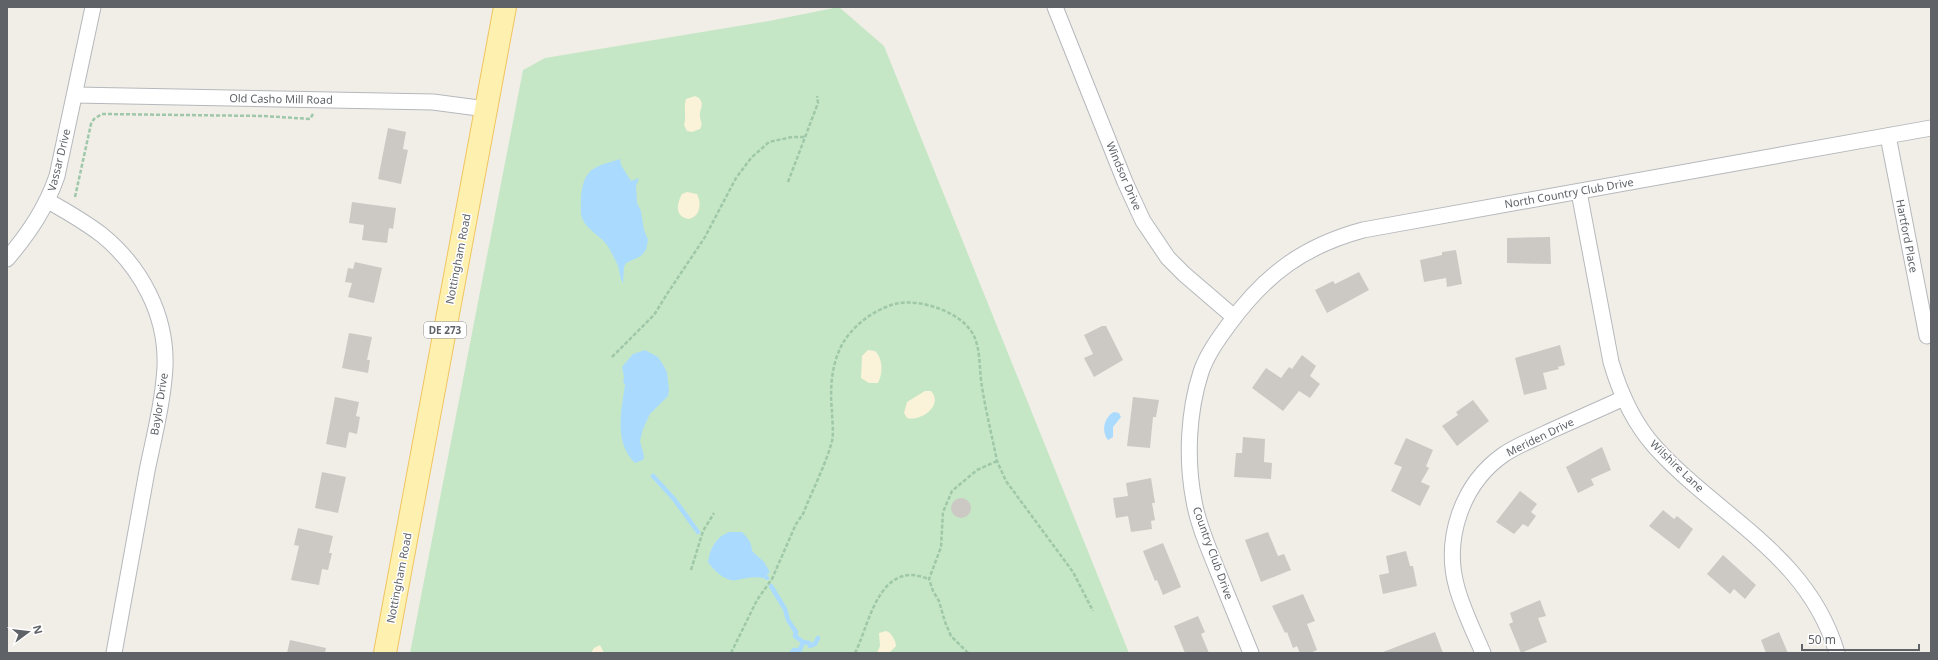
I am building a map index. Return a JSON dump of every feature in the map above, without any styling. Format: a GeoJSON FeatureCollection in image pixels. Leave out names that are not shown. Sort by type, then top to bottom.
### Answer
{"type":"FeatureCollection","features":[{"type":"Feature","properties":{"kind":"main road","name":"Nottingham Road"},"geometry":{"type":"LineString","coordinates":[[385,653],[505,7]]}},
{"type":"Feature","properties":{"kind":"street","name":"Vassar Drive"},"geometry":{"type":"LineString","coordinates":[[7,259],[26,236],[48,201],[57,176],[93,7]]}},
{"type":"Feature","properties":{"kind":"street","name":"Windsor Drive"},"geometry":{"type":"LineString","coordinates":[[1055,7],[1125,182],[1143,221],[1168,258],[1184,274],[1234,317]]}},
{"type":"Feature","properties":{"kind":"street","name":"Old Casho Mill Road"},"geometry":{"type":"LineString","coordinates":[[74,95],[433,102],[486,109]]}},
{"type":"Feature","properties":{"kind":"street","name":"North Country Club Drive"},"geometry":{"type":"LineString","coordinates":[[1234,317],[1252,296],[1281,268],[1301,255],[1340,236],[1389,225],[1931,128]]}},
{"type":"Feature","properties":{"kind":"street","name":"Hartford Place"},"geometry":{"type":"LineString","coordinates":[[1888,136],[1926,336]]}},
{"type":"Feature","properties":{"kind":"street","name":"Wilshire Lane"},"geometry":{"type":"LineString","coordinates":[[1579,192],[1607,343],[1617,381],[1632,414],[1655,447],[1675,467],[1773,551],[1792,571],[1810,594],[1823,616],[1837,653]]}},
{"type":"Feature","properties":{"kind":"street","name":"Baylor Drive"},"geometry":{"type":"LineString","coordinates":[[48,201],[101,234],[129,263],[143,283],[153,302],[160,321],[164,342],[165,367],[158,412],[114,653]]}},
{"type":"Feature","properties":{"kind":"street","name":"Country Club Drive"},"geometry":{"type":"LineString","coordinates":[[1234,317],[1208,355],[1196,389],[1190,431],[1190,479],[1200,525],[1251,653]]}},
{"type":"Feature","properties":{"kind":"street","name":"Meriden Drive"},"geometry":{"type":"LineString","coordinates":[[1483,653],[1457,588],[1453,568],[1454,530],[1460,510],[1469,492],[1481,476],[1503,454],[1624,398]]}},
{"type":"Feature","properties":{"kind":"path"},"geometry":{"type":"LineString","coordinates":[[788,182],[818,103],[818,96]]}},
{"type":"Feature","properties":{"kind":"path"},"geometry":{"type":"LineString","coordinates":[[75,197],[91,124],[94,119],[102,114],[256,116],[310,119],[318,110]]}},
{"type":"Feature","properties":{"kind":"path"},"geometry":{"type":"LineString","coordinates":[[612,357],[654,315],[706,237],[736,178],[751,158],[769,142],[792,137],[806,137]]}},
{"type":"Feature","properties":{"kind":"path"},"geometry":{"type":"LineString","coordinates":[[731,653],[756,600],[772,579],[796,524],[806,507],[832,440],[831,400],[835,363],[839,351],[846,339],[865,320],[889,306],[903,302],[916,302],[944,311],[965,324],[972,332],[976,340],[982,386],[997,461],[1006,481],[1073,572],[1093,611]]}},
{"type":"Feature","properties":{"kind":"path"},"geometry":{"type":"LineString","coordinates":[[968,653],[950,636],[939,601],[933,591],[929,579],[941,547],[943,512],[952,491],[976,470],[997,461]]}},
{"type":"Feature","properties":{"kind":"path"},"geometry":{"type":"LineString","coordinates":[[691,570],[703,531],[714,513]]}},
{"type":"Feature","properties":{"kind":"path"},"geometry":{"type":"LineString","coordinates":[[854,653],[862,640],[864,629],[878,598],[885,588],[901,577],[911,575],[929,579]]}},
{"type":"Feature","properties":{"kind":"green space"},"geometry":{"type":"Polygon","coordinates":[[[839,7],[884,46],[1129,653],[410,653],[523,70],[545,58],[769,21],[839,7]]]}},
{"type":"Feature","properties":{"kind":"sand"},"geometry":{"type":"Polygon","coordinates":[[[695,96],[699,98],[702,106],[700,115],[702,125],[700,129],[692,132],[687,131],[684,125],[685,106],[686,99],[695,96]]]}},
{"type":"Feature","properties":{"kind":"sand"},"geometry":{"type":"Polygon","coordinates":[[[687,192],[697,194],[700,206],[696,215],[689,219],[681,216],[678,210],[682,194],[687,192]]]}},
{"type":"Feature","properties":{"kind":"sand"},"geometry":{"type":"Polygon","coordinates":[[[868,350],[875,351],[880,358],[881,371],[878,383],[869,383],[861,378],[862,356],[868,350]]]}},
{"type":"Feature","properties":{"kind":"sand"},"geometry":{"type":"Polygon","coordinates":[[[925,391],[931,391],[934,396],[935,402],[933,407],[924,415],[913,419],[907,418],[904,413],[907,402],[925,391]]]}},
{"type":"Feature","properties":{"kind":"sand"},"geometry":{"type":"Polygon","coordinates":[[[886,631],[893,637],[896,646],[889,653],[877,653],[880,646],[879,633],[886,631]]]}},
{"type":"Feature","properties":{"kind":"sand"},"geometry":{"type":"Polygon","coordinates":[[[600,645],[604,653],[591,653],[594,648],[600,645]]]}},
{"type":"Feature","properties":{"kind":"water"},"geometry":{"type":"Polygon","coordinates":[[[620,159],[621,165],[631,181],[639,178],[636,186],[637,203],[641,211],[644,230],[648,240],[646,250],[641,256],[626,263],[624,267],[623,284],[618,266],[609,248],[603,240],[584,223],[581,211],[581,197],[588,174],[597,167],[620,159]]]}},
{"type":"Feature","properties":{"kind":"water"},"geometry":{"type":"Polygon","coordinates":[[[645,350],[658,357],[662,363],[667,372],[669,391],[668,396],[650,414],[643,429],[640,441],[644,456],[643,460],[635,463],[628,455],[622,436],[621,416],[625,385],[623,382],[624,377],[622,367],[633,354],[645,350]]]}},
{"type":"Feature","properties":{"kind":"water"},"geometry":{"type":"Polygon","coordinates":[[[1114,412],[1119,413],[1121,417],[1113,427],[1113,437],[1108,440],[1104,429],[1105,424],[1108,417],[1114,412]]]}},
{"type":"Feature","properties":{"kind":"water"},"geometry":{"type":"Polygon","coordinates":[[[729,532],[742,532],[749,541],[752,551],[764,562],[770,572],[763,578],[753,577],[729,580],[713,569],[708,562],[710,552],[717,540],[729,532]]]}},
{"type":"Feature","properties":{"kind":"building"},"geometry":{"type":"Polygon","coordinates":[[[388,128],[406,132],[403,149],[408,150],[401,184],[378,179],[388,128]]]}},
{"type":"Feature","properties":{"kind":"building"},"geometry":{"type":"Polygon","coordinates":[[[352,202],[396,208],[393,229],[389,228],[387,243],[362,240],[364,225],[349,223],[352,202]]]}},
{"type":"Feature","properties":{"kind":"building"},"geometry":{"type":"Polygon","coordinates":[[[1550,237],[1551,264],[1507,263],[1507,238],[1550,237]]]}},
{"type":"Feature","properties":{"kind":"building"},"geometry":{"type":"Polygon","coordinates":[[[1456,250],[1462,284],[1447,287],[1446,278],[1424,282],[1420,260],[1442,255],[1442,252],[1456,250]]]}},
{"type":"Feature","properties":{"kind":"building"},"geometry":{"type":"Polygon","coordinates":[[[355,262],[382,268],[374,303],[348,297],[352,283],[345,282],[348,268],[353,269],[355,262]]]}},
{"type":"Feature","properties":{"kind":"building"},"geometry":{"type":"Polygon","coordinates":[[[1359,272],[1369,290],[1327,313],[1315,290],[1333,281],[1335,284],[1359,272]]]}},
{"type":"Feature","properties":{"kind":"building"},"geometry":{"type":"Polygon","coordinates":[[[1102,326],[1106,326],[1123,360],[1094,377],[1084,358],[1093,354],[1084,335],[1102,326]]]}},
{"type":"Feature","properties":{"kind":"building"},"geometry":{"type":"Polygon","coordinates":[[[349,333],[372,337],[367,360],[370,360],[368,373],[342,368],[349,333]]]}},
{"type":"Feature","properties":{"kind":"building"},"geometry":{"type":"Polygon","coordinates":[[[1560,345],[1565,365],[1558,367],[1559,369],[1543,373],[1547,389],[1524,395],[1515,358],[1560,345]]]}},
{"type":"Feature","properties":{"kind":"building"},"geometry":{"type":"Polygon","coordinates":[[[1302,355],[1316,366],[1310,376],[1320,384],[1310,398],[1299,391],[1283,411],[1252,388],[1266,368],[1281,378],[1289,367],[1292,369],[1302,355]]]}},
{"type":"Feature","properties":{"kind":"building"},"geometry":{"type":"Polygon","coordinates":[[[335,397],[359,402],[356,416],[360,417],[357,434],[349,432],[346,448],[326,444],[335,397]]]}},
{"type":"Feature","properties":{"kind":"building"},"geometry":{"type":"Polygon","coordinates":[[[1133,397],[1159,400],[1156,417],[1153,417],[1150,448],[1127,446],[1133,397]]]}},
{"type":"Feature","properties":{"kind":"building"},"geometry":{"type":"Polygon","coordinates":[[[1473,400],[1489,421],[1457,446],[1442,426],[1458,415],[1456,412],[1473,400]]]}},
{"type":"Feature","properties":{"kind":"building"},"geometry":{"type":"Polygon","coordinates":[[[1243,437],[1265,439],[1264,462],[1272,463],[1271,479],[1234,477],[1236,453],[1242,453],[1243,437]]]}},
{"type":"Feature","properties":{"kind":"building"},"geometry":{"type":"Polygon","coordinates":[[[1406,438],[1433,450],[1426,466],[1429,468],[1421,482],[1430,486],[1420,506],[1391,491],[1402,467],[1394,464],[1406,438]]]}},
{"type":"Feature","properties":{"kind":"building"},"geometry":{"type":"Polygon","coordinates":[[[1602,447],[1611,470],[1591,479],[1594,485],[1578,493],[1566,467],[1602,447]]]}},
{"type":"Feature","properties":{"kind":"building"},"geometry":{"type":"Polygon","coordinates":[[[322,472],[346,477],[338,513],[315,508],[322,472]]]}},
{"type":"Feature","properties":{"kind":"building"},"geometry":{"type":"Polygon","coordinates":[[[1151,478],[1155,503],[1152,503],[1155,520],[1151,521],[1152,529],[1131,532],[1128,516],[1116,518],[1113,498],[1128,496],[1126,483],[1151,478]]]}},
{"type":"Feature","properties":{"kind":"building"},"geometry":{"type":"Polygon","coordinates":[[[1520,491],[1537,504],[1531,512],[1536,516],[1528,527],[1523,524],[1514,534],[1496,522],[1520,491]]]}},
{"type":"Feature","properties":{"kind":"building"},"geometry":{"type":"Polygon","coordinates":[[[961,498],[968,501],[971,508],[968,515],[961,518],[954,515],[951,508],[954,501],[961,498]]]}},
{"type":"Feature","properties":{"kind":"building"},"geometry":{"type":"Polygon","coordinates":[[[1663,510],[1674,519],[1677,516],[1693,529],[1679,549],[1649,526],[1663,510]]]}},
{"type":"Feature","properties":{"kind":"building"},"geometry":{"type":"Polygon","coordinates":[[[298,528],[333,536],[329,553],[332,553],[328,570],[322,569],[319,585],[291,580],[299,546],[294,545],[298,528]]]}},
{"type":"Feature","properties":{"kind":"building"},"geometry":{"type":"Polygon","coordinates":[[[1268,532],[1278,556],[1284,554],[1291,570],[1261,582],[1245,540],[1268,532]]]}},
{"type":"Feature","properties":{"kind":"building"},"geometry":{"type":"Polygon","coordinates":[[[1163,543],[1181,587],[1163,595],[1157,580],[1155,581],[1143,551],[1163,543]]]}},
{"type":"Feature","properties":{"kind":"building"},"geometry":{"type":"Polygon","coordinates":[[[1406,551],[1410,566],[1413,566],[1417,586],[1383,594],[1379,575],[1389,573],[1386,556],[1406,551]]]}},
{"type":"Feature","properties":{"kind":"building"},"geometry":{"type":"Polygon","coordinates":[[[1723,555],[1756,585],[1745,599],[1734,589],[1730,594],[1707,574],[1723,555]]]}},
{"type":"Feature","properties":{"kind":"building"},"geometry":{"type":"Polygon","coordinates":[[[1303,594],[1315,621],[1307,624],[1317,650],[1310,653],[1300,653],[1297,646],[1293,648],[1287,632],[1285,633],[1272,606],[1303,594]]]}},
{"type":"Feature","properties":{"kind":"building"},"geometry":{"type":"Polygon","coordinates":[[[1540,600],[1546,616],[1538,618],[1547,642],[1521,653],[1509,624],[1513,622],[1510,613],[1540,600]]]}},
{"type":"Feature","properties":{"kind":"building"},"geometry":{"type":"Polygon","coordinates":[[[1198,616],[1205,632],[1201,634],[1209,653],[1185,653],[1174,626],[1198,616]]]}},
{"type":"Feature","properties":{"kind":"building"},"geometry":{"type":"Polygon","coordinates":[[[1435,632],[1443,653],[1383,653],[1383,652],[1435,632]]]}},
{"type":"Feature","properties":{"kind":"building"},"geometry":{"type":"Polygon","coordinates":[[[1779,632],[1788,653],[1766,653],[1761,640],[1779,632]]]}},
{"type":"Feature","properties":{"kind":"building"},"geometry":{"type":"Polygon","coordinates":[[[290,640],[326,648],[325,653],[287,653],[290,640]]]}},
{"type":"Feature","properties":{"kind":"waterway"},"geometry":{"type":"LineString","coordinates":[[653,476],[674,499],[698,532]]}},
{"type":"Feature","properties":{"kind":"waterway"},"geometry":{"type":"LineString","coordinates":[[771,586],[785,609],[788,620],[796,632],[795,636],[803,642],[809,643],[810,646],[815,644],[818,638]]}},
{"type":"Feature","properties":{"kind":"waterway"},"geometry":{"type":"LineString","coordinates":[[791,653],[794,650],[800,650],[803,642]]}}]}
